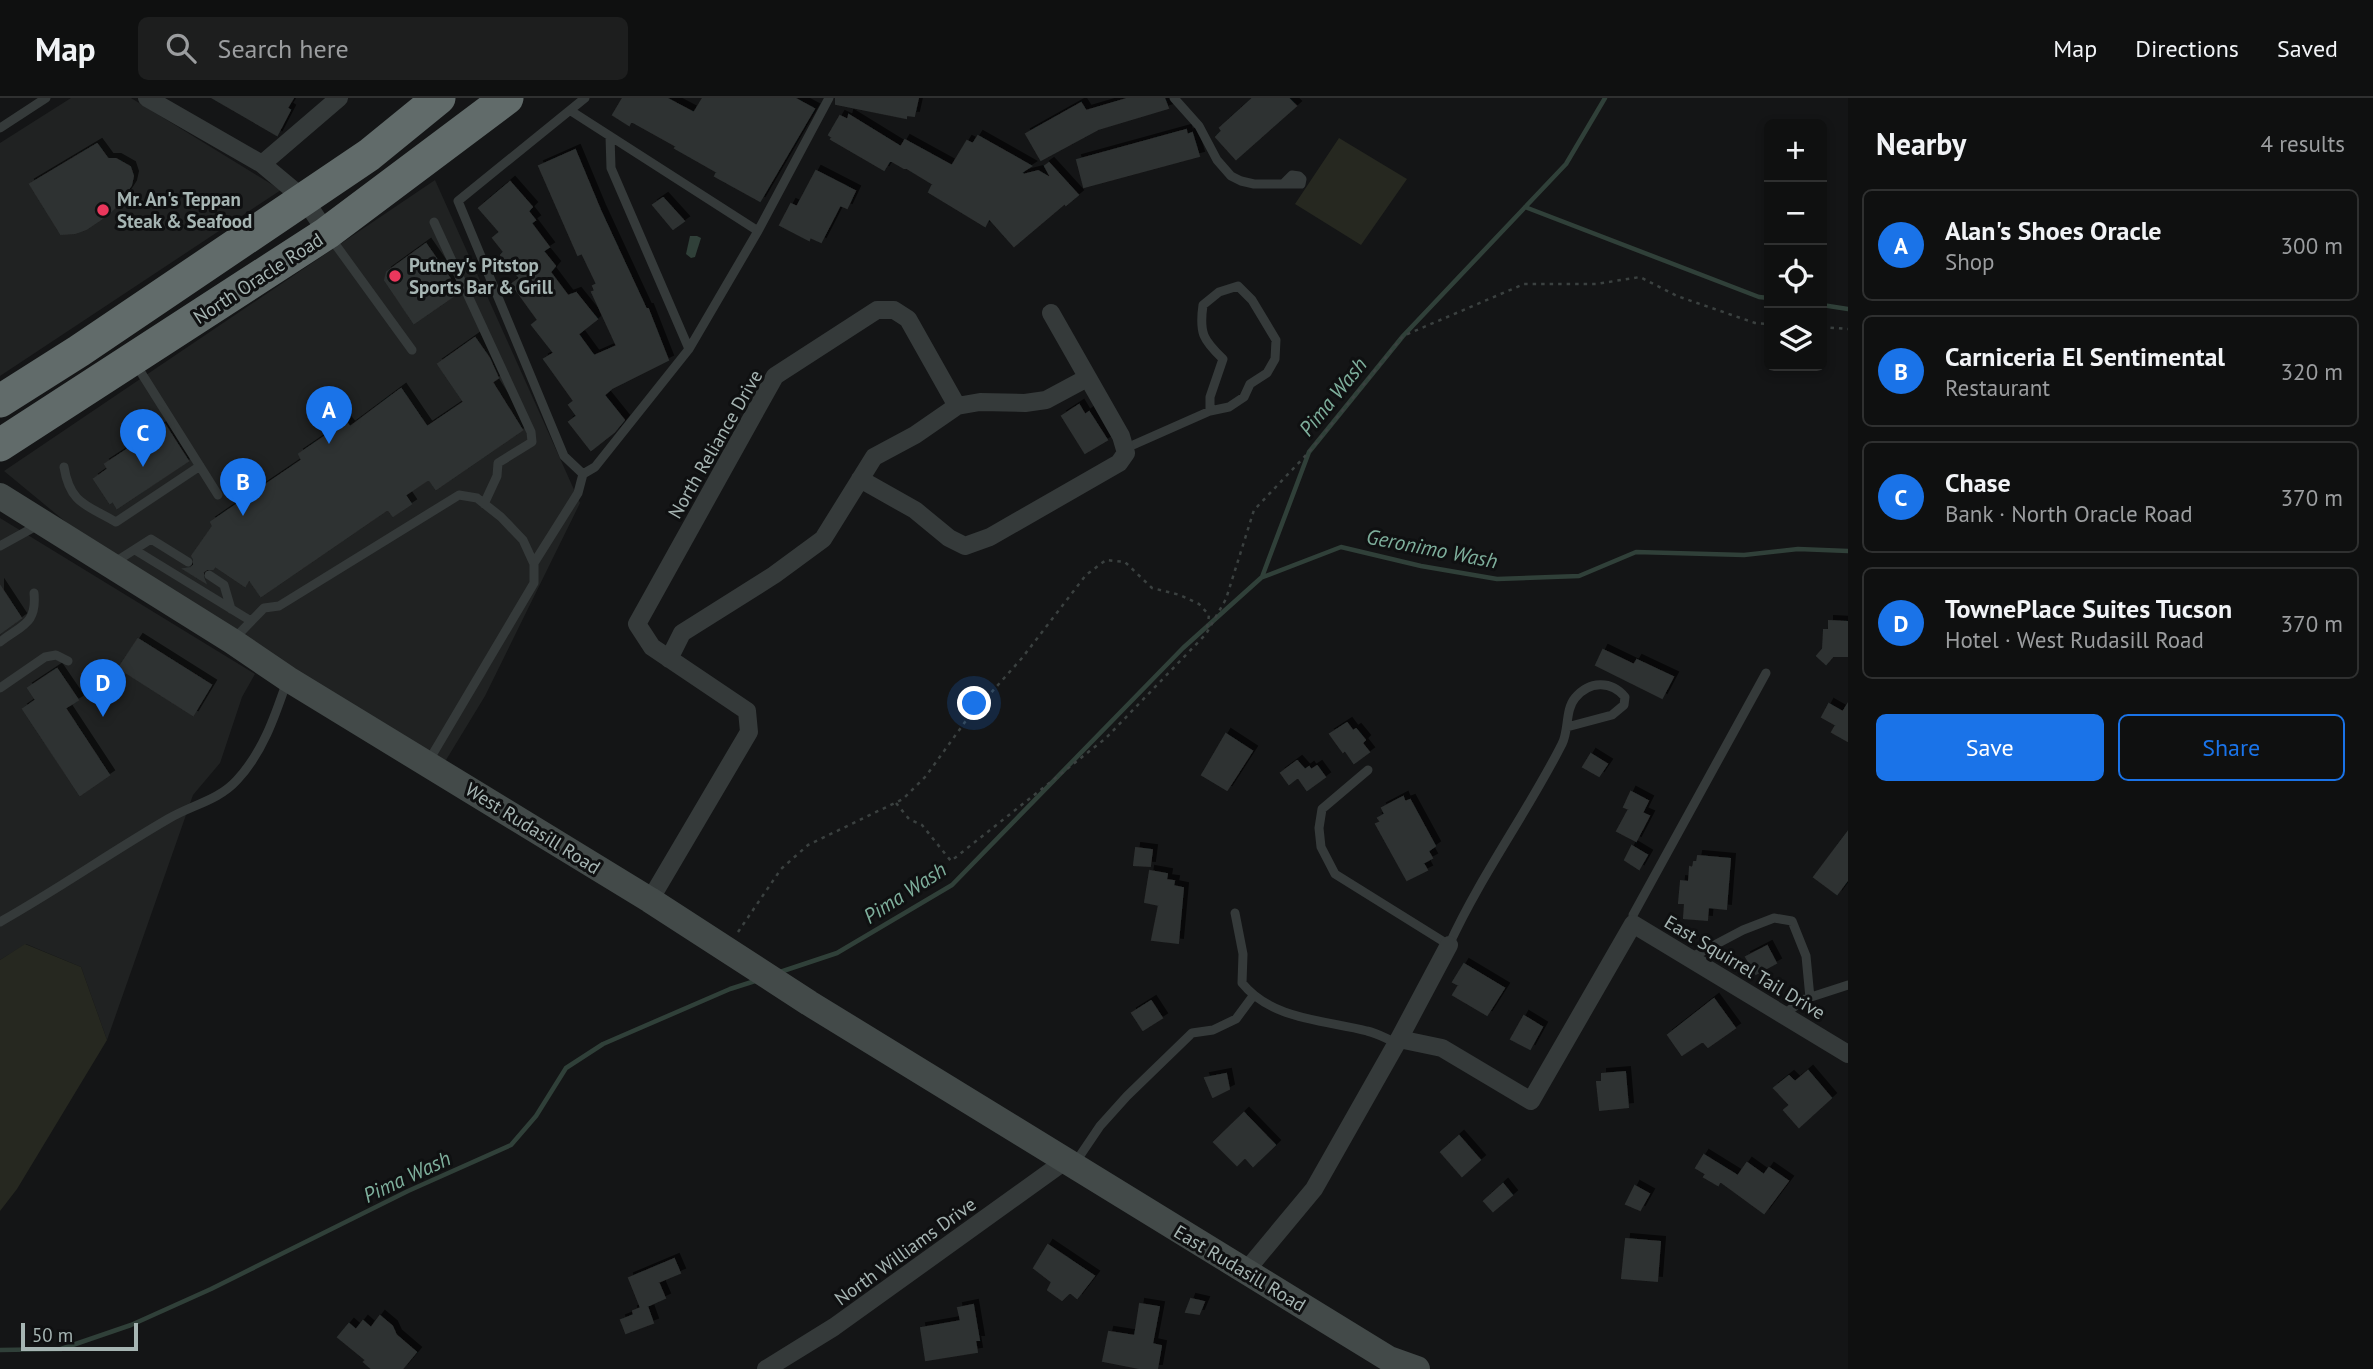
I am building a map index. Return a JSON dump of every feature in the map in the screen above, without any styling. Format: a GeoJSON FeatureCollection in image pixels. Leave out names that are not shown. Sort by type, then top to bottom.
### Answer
{"type":"FeatureCollection","features":[{"type":"Feature","properties":{"kind":"highway","name":"North Oracle Road"},"geometry":{"type":"LineString","coordinates":[[0,401],[304,200],[369,155],[439,98]]}},
{"type":"Feature","properties":{"kind":"highway","name":"North Oracle Road"},"geometry":{"type":"LineString","coordinates":[[0,445],[327,233],[507,98]]}},
{"type":"Feature","properties":{"kind":"street"},"geometry":{"type":"LineString","coordinates":[[147,98],[262,164],[304,200],[327,233]]}},
{"type":"Feature","properties":{"kind":"street"},"geometry":{"type":"LineString","coordinates":[[262,164],[337,98]]}},
{"type":"Feature","properties":{"kind":"street","name":"North Reliance Drive"},"geometry":{"type":"LineString","coordinates":[[669,659],[652,647],[637,624],[775,376],[877,310],[894,310],[908,319],[957,406]]}},
{"type":"Feature","properties":{"kind":"street"},"geometry":{"type":"LineString","coordinates":[[860,479],[915,510],[949,538],[965,546],[990,537],[1119,463],[1126,453],[1121,436],[1051,313]]}},
{"type":"Feature","properties":{"kind":"street"},"geometry":{"type":"LineString","coordinates":[[650,900],[749,732],[747,710],[669,659],[682,633],[774,575],[823,539],[874,457],[915,435],[957,406],[980,402],[1025,403],[1046,400],[1087,378]]}},
{"type":"Feature","properties":{"kind":"street","name":"West Rudasill Road"},"geometry":{"type":"LineString","coordinates":[[0,496],[232,641],[288,680],[650,900],[1069,1164]]}},
{"type":"Feature","properties":{"kind":"street","name":"East Squirrel Tail Drive"},"geometry":{"type":"LineString","coordinates":[[1398,1041],[1442,1048],[1531,1101],[1633,924],[1848,1054]]}},
{"type":"Feature","properties":{"kind":"street"},"geometry":{"type":"LineString","coordinates":[[1245,1272],[1314,1189],[1449,945]]}},
{"type":"Feature","properties":{"kind":"street","name":"East Rudasill Road"},"geometry":{"type":"LineString","coordinates":[[1069,1164],[1389,1359],[1417,1369]]}},
{"type":"Feature","properties":{"kind":"street","name":"North Williams Drive"},"geometry":{"type":"LineString","coordinates":[[766,1369],[834,1327],[1069,1164]]}},
{"type":"Feature","properties":{"kind":"lane"},"geometry":{"type":"LineString","coordinates":[[0,128],[46,98]]}},
{"type":"Feature","properties":{"kind":"lane"},"geometry":{"type":"LineString","coordinates":[[583,474],[564,456],[457,201],[585,98]]}},
{"type":"Feature","properties":{"kind":"lane"},"geometry":{"type":"LineString","coordinates":[[534,563],[578,493],[583,474],[595,467],[689,349],[758,231],[829,98]]}},
{"type":"Feature","properties":{"kind":"lane"},"geometry":{"type":"LineString","coordinates":[[1174,98],[1199,126],[1224,171],[1241,181],[1283,184]]}},
{"type":"Feature","properties":{"kind":"lane"},"geometry":{"type":"LineString","coordinates":[[571,111],[758,231]]}},
{"type":"Feature","properties":{"kind":"lane"},"geometry":{"type":"LineString","coordinates":[[610,136],[611,168],[689,349]]}},
{"type":"Feature","properties":{"kind":"lane"},"geometry":{"type":"LineString","coordinates":[[434,222],[531,432],[532,442],[498,463],[497,476],[484,503]]}},
{"type":"Feature","properties":{"kind":"lane"},"geometry":{"type":"LineString","coordinates":[[327,233],[412,351]]}},
{"type":"Feature","properties":{"kind":"lane"},"geometry":{"type":"LineString","coordinates":[[1124,449],[1210,411],[1229,407],[1244,397],[1250,384],[1267,373],[1275,359],[1276,340],[1252,300],[1237,286],[1219,292],[1203,305],[1201,324],[1206,343],[1223,359],[1210,397],[1210,411]]}},
{"type":"Feature","properties":{"kind":"lane"},"geometry":{"type":"LineString","coordinates":[[133,360],[218,495]]}},
{"type":"Feature","properties":{"kind":"lane"},"geometry":{"type":"LineString","coordinates":[[64,467],[67,487],[77,500],[116,522],[200,466]]}},
{"type":"Feature","properties":{"kind":"lane"},"geometry":{"type":"LineString","coordinates":[[232,641],[264,608],[279,606],[459,495],[477,498],[501,517],[523,541],[534,563],[534,583],[428,763]]}},
{"type":"Feature","properties":{"kind":"lane"},"geometry":{"type":"LineString","coordinates":[[0,546],[42,523]]}},
{"type":"Feature","properties":{"kind":"lane"},"geometry":{"type":"LineString","coordinates":[[109,566],[150,539],[188,562]]}},
{"type":"Feature","properties":{"kind":"lane"},"geometry":{"type":"LineString","coordinates":[[135,550],[251,621]]}},
{"type":"Feature","properties":{"kind":"lane"},"geometry":{"type":"LineString","coordinates":[[209,575],[225,585],[231,608]]}},
{"type":"Feature","properties":{"kind":"lane"},"geometry":{"type":"LineString","coordinates":[[0,642],[32,618],[36,606],[34,593]]}},
{"type":"Feature","properties":{"kind":"lane"},"geometry":{"type":"LineString","coordinates":[[0,688],[45,657],[56,655],[68,662]]}},
{"type":"Feature","properties":{"kind":"lane"},"geometry":{"type":"LineString","coordinates":[[1633,924],[1633,915],[1766,673]]}},
{"type":"Feature","properties":{"kind":"lane"},"geometry":{"type":"LineString","coordinates":[[0,922],[48,895],[171,817],[210,800],[235,782],[256,756],[273,722],[288,680]]}},
{"type":"Feature","properties":{"kind":"lane"},"geometry":{"type":"LineString","coordinates":[[1368,769],[1322,809],[1319,828],[1321,847],[1335,874],[1449,945],[1504,843],[1559,751],[1564,740],[1569,710],[1575,698],[1594,684],[1607,684],[1619,689],[1625,697],[1624,705],[1612,715],[1567,727]]}},
{"type":"Feature","properties":{"kind":"lane"},"geometry":{"type":"LineString","coordinates":[[1235,913],[1243,954],[1242,984],[1253,996],[1291,1014],[1368,1031],[1398,1041]]}},
{"type":"Feature","properties":{"kind":"lane"},"geometry":{"type":"LineString","coordinates":[[1690,958],[1743,930],[1774,918],[1792,921],[1806,956],[1810,998]]}},
{"type":"Feature","properties":{"kind":"lane"},"geometry":{"type":"LineString","coordinates":[[1784,1014],[1810,998],[1848,985]]}},
{"type":"Feature","properties":{"kind":"lane"},"geometry":{"type":"LineString","coordinates":[[1069,1164],[1127,1096],[1192,1033],[1213,1030],[1236,1019],[1253,996]]}},
{"type":"Feature","properties":{"kind":"path"},"geometry":{"type":"LineString","coordinates":[[896,803],[909,819],[922,825],[951,861],[1106,738],[1206,634],[1226,599],[1254,510],[1309,452],[1403,336],[1524,284],[1595,284],[1640,277],[1676,296],[1764,324]]}},
{"type":"Feature","properties":{"kind":"path"},"geometry":{"type":"LineString","coordinates":[[1827,327],[1848,329]]}},
{"type":"Feature","properties":{"kind":"path"},"geometry":{"type":"LineString","coordinates":[[727,949],[781,869],[808,845],[903,799],[926,776],[965,722],[1022,658],[1086,575],[1106,560],[1125,562],[1152,588],[1180,595],[1199,604],[1209,615],[1206,634]]}},
{"type":"Feature","properties":{"kind":"shaded area"},"geometry":{"type":"Polygon","coordinates":[[[71,98],[131,98],[281,190],[0,376],[0,143],[71,98]]]}},
{"type":"Feature","properties":{"kind":"shaded area"},"geometry":{"type":"Polygon","coordinates":[[[1339,138],[1407,179],[1361,245],[1295,204],[1339,138]]]}},
{"type":"Feature","properties":{"kind":"shaded area"},"geometry":{"type":"Polygon","coordinates":[[[435,180],[580,503],[485,696],[443,765],[90,542],[4,471],[435,180]]]}},
{"type":"Feature","properties":{"kind":"shaded area"},"geometry":{"type":"Polygon","coordinates":[[[690,236],[701,238],[695,257],[691,258],[686,254],[690,236]]]}},
{"type":"Feature","properties":{"kind":"shaded area"},"geometry":{"type":"Polygon","coordinates":[[[0,518],[255,674],[242,697],[220,763],[193,795],[107,1040],[81,967],[26,944],[0,960],[0,518]]]}},
{"type":"Feature","properties":{"kind":"shaded area"},"geometry":{"type":"Polygon","coordinates":[[[25,944],[81,967],[107,1040],[17,1189],[0,1211],[0,960],[25,944]]]}},
{"type":"Feature","properties":{"kind":"building"},"geometry":{"type":"Polygon","coordinates":[[[213,98],[293,98],[277,135],[213,98]]]}},
{"type":"Feature","properties":{"kind":"building"},"geometry":{"type":"Polygon","coordinates":[[[623,98],[666,98],[694,113],[703,98],[794,98],[814,109],[760,201],[715,176],[717,172],[675,148],[676,146],[631,121],[629,125],[613,115],[623,98]]]}},
{"type":"Feature","properties":{"kind":"building"},"geometry":{"type":"Polygon","coordinates":[[[836,98],[918,98],[914,116],[906,115],[906,118],[836,104],[836,98]]]}},
{"type":"Feature","properties":{"kind":"building"},"geometry":{"type":"Polygon","coordinates":[[[1130,98],[1164,98],[1168,108],[1098,129],[1041,160],[1026,134],[1081,103],[1086,111],[1130,98]]]}},
{"type":"Feature","properties":{"kind":"building"},"geometry":{"type":"Polygon","coordinates":[[[1253,98],[1288,98],[1296,106],[1236,159],[1216,137],[1222,131],[1220,128],[1253,98]]]}},
{"type":"Feature","properties":{"kind":"building"},"geometry":{"type":"Polygon","coordinates":[[[849,115],[901,147],[905,140],[952,166],[967,141],[973,144],[978,136],[1031,166],[1022,172],[1023,175],[1038,171],[1052,179],[1045,166],[1049,163],[1078,195],[1014,246],[989,218],[985,226],[929,192],[933,184],[905,167],[890,160],[884,170],[831,139],[829,135],[840,116],[848,120],[849,115]]]}},
{"type":"Feature","properties":{"kind":"building"},"geometry":{"type":"Polygon","coordinates":[[[1186,130],[1187,135],[1192,133],[1199,156],[1084,187],[1077,160],[1186,130]]]}},
{"type":"Feature","properties":{"kind":"building"},"geometry":{"type":"Polygon","coordinates":[[[97,144],[108,159],[116,159],[130,167],[133,176],[131,185],[107,215],[86,229],[61,234],[30,184],[97,144]]]}},
{"type":"Feature","properties":{"kind":"building"},"geometry":{"type":"Polygon","coordinates":[[[575,150],[600,210],[648,309],[668,360],[612,388],[604,395],[624,420],[614,432],[591,450],[569,422],[577,416],[569,405],[574,401],[544,359],[554,353],[532,325],[538,320],[512,284],[520,278],[501,255],[504,252],[493,238],[500,232],[479,208],[510,182],[532,207],[528,211],[535,220],[531,223],[549,247],[543,251],[555,266],[550,272],[568,296],[576,293],[597,319],[578,334],[594,356],[617,346],[592,292],[595,291],[593,286],[597,284],[582,253],[578,255],[539,166],[575,150]]]}},
{"type":"Feature","properties":{"kind":"building"},"geometry":{"type":"Polygon","coordinates":[[[816,171],[855,191],[847,208],[840,205],[821,242],[810,237],[809,240],[780,225],[791,204],[797,207],[816,171]]]}},
{"type":"Feature","properties":{"kind":"building"},"geometry":{"type":"Polygon","coordinates":[[[663,198],[684,221],[673,229],[653,205],[663,198]]]}},
{"type":"Feature","properties":{"kind":"building"},"geometry":{"type":"Polygon","coordinates":[[[426,244],[459,292],[414,323],[385,280],[387,272],[426,244]]]}},
{"type":"Feature","properties":{"kind":"building"},"geometry":{"type":"Polygon","coordinates":[[[475,338],[489,358],[498,378],[492,382],[522,430],[436,489],[429,479],[405,495],[411,504],[393,516],[388,509],[261,596],[249,579],[245,586],[215,566],[203,572],[205,582],[184,569],[194,565],[192,556],[213,526],[211,522],[302,460],[299,454],[346,422],[350,427],[401,389],[427,427],[464,402],[438,364],[475,338]]]}},
{"type":"Feature","properties":{"kind":"building"},"geometry":{"type":"Polygon","coordinates":[[[1079,405],[1085,415],[1089,412],[1107,440],[1085,453],[1062,416],[1079,405]]]}},
{"type":"Feature","properties":{"kind":"building"},"geometry":{"type":"Polygon","coordinates":[[[165,425],[188,461],[117,508],[113,501],[110,503],[94,479],[108,469],[105,464],[165,425]]]}},
{"type":"Feature","properties":{"kind":"building"},"geometry":{"type":"Polygon","coordinates":[[[0,586],[21,618],[0,633],[0,586]]]}},
{"type":"Feature","properties":{"kind":"building"},"geometry":{"type":"Polygon","coordinates":[[[1829,621],[1848,622],[1848,656],[1833,656],[1826,664],[1817,656],[1823,649],[1824,630],[1829,630],[1829,621]]]}},
{"type":"Feature","properties":{"kind":"building"},"geometry":{"type":"Polygon","coordinates":[[[138,639],[211,685],[193,715],[119,668],[138,639]]]}},
{"type":"Feature","properties":{"kind":"building"},"geometry":{"type":"Polygon","coordinates":[[[1603,650],[1634,665],[1637,660],[1673,677],[1662,698],[1596,665],[1603,650]]]}},
{"type":"Feature","properties":{"kind":"building"},"geometry":{"type":"Polygon","coordinates":[[[57,669],[78,700],[65,708],[109,775],[80,795],[23,709],[36,700],[28,688],[57,669]]]}},
{"type":"Feature","properties":{"kind":"building"},"geometry":{"type":"Polygon","coordinates":[[[1829,704],[1843,712],[1848,704],[1848,741],[1832,732],[1836,725],[1822,717],[1829,704]]]}},
{"type":"Feature","properties":{"kind":"building"},"geometry":{"type":"Polygon","coordinates":[[[1347,723],[1365,740],[1362,743],[1369,752],[1354,763],[1330,734],[1347,723]]]}},
{"type":"Feature","properties":{"kind":"building"},"geometry":{"type":"Polygon","coordinates":[[[1226,734],[1252,751],[1227,790],[1202,775],[1226,734]]]}},
{"type":"Feature","properties":{"kind":"building"},"geometry":{"type":"Polygon","coordinates":[[[1591,754],[1607,764],[1599,776],[1583,767],[1591,754]]]}},
{"type":"Feature","properties":{"kind":"building"},"geometry":{"type":"Polygon","coordinates":[[[1297,761],[1305,770],[1317,766],[1325,777],[1307,790],[1298,777],[1289,784],[1281,773],[1297,761]]]}},
{"type":"Feature","properties":{"kind":"building"},"geometry":{"type":"Polygon","coordinates":[[[1631,792],[1648,801],[1642,813],[1649,816],[1636,841],[1617,831],[1629,809],[1624,807],[1631,792]]]}},
{"type":"Feature","properties":{"kind":"building"},"geometry":{"type":"Polygon","coordinates":[[[1403,797],[1405,802],[1410,800],[1435,846],[1428,851],[1432,858],[1423,863],[1427,870],[1407,880],[1376,824],[1381,822],[1378,818],[1385,814],[1382,808],[1403,797]]]}},
{"type":"Feature","properties":{"kind":"building"},"geometry":{"type":"Polygon","coordinates":[[[1848,832],[1848,879],[1837,894],[1814,877],[1848,832]]]}},
{"type":"Feature","properties":{"kind":"building"},"geometry":{"type":"Polygon","coordinates":[[[1632,846],[1647,855],[1639,869],[1625,860],[1632,846]]]}},
{"type":"Feature","properties":{"kind":"building"},"geometry":{"type":"Polygon","coordinates":[[[1136,848],[1152,850],[1150,866],[1134,865],[1136,848]]]}},
{"type":"Feature","properties":{"kind":"building"},"geometry":{"type":"Polygon","coordinates":[[[1698,856],[1730,859],[1726,909],[1708,907],[1707,920],[1684,918],[1685,903],[1679,903],[1681,881],[1689,882],[1690,867],[1693,868],[1698,856]]]}},
{"type":"Feature","properties":{"kind":"building"},"geometry":{"type":"Polygon","coordinates":[[[1150,871],[1167,874],[1166,880],[1174,881],[1173,886],[1183,888],[1178,943],[1152,940],[1159,905],[1145,902],[1150,871]]]}},
{"type":"Feature","properties":{"kind":"building"},"geometry":{"type":"Polygon","coordinates":[[[1767,946],[1776,963],[1756,974],[1746,957],[1767,946]]]}},
{"type":"Feature","properties":{"kind":"building"},"geometry":{"type":"Polygon","coordinates":[[[1464,964],[1504,988],[1487,1015],[1453,995],[1459,985],[1453,982],[1464,964]]]}},
{"type":"Feature","properties":{"kind":"building"},"geometry":{"type":"Polygon","coordinates":[[[1714,999],[1735,1028],[1708,1047],[1703,1041],[1682,1055],[1668,1035],[1714,999]]]}},
{"type":"Feature","properties":{"kind":"building"},"geometry":{"type":"Polygon","coordinates":[[[1151,1001],[1162,1018],[1143,1030],[1132,1013],[1151,1001]]]}},
{"type":"Feature","properties":{"kind":"building"},"geometry":{"type":"Polygon","coordinates":[[[1524,1016],[1542,1027],[1530,1049],[1511,1039],[1524,1016]]]}},
{"type":"Feature","properties":{"kind":"building"},"geometry":{"type":"Polygon","coordinates":[[[1808,1071],[1831,1098],[1799,1127],[1784,1110],[1790,1105],[1774,1088],[1789,1076],[1795,1082],[1808,1071]]]}},
{"type":"Feature","properties":{"kind":"building"},"geometry":{"type":"Polygon","coordinates":[[[1625,1072],[1628,1107],[1600,1110],[1597,1082],[1602,1082],[1602,1074],[1625,1072]]]}},
{"type":"Feature","properties":{"kind":"building"},"geometry":{"type":"Polygon","coordinates":[[[1226,1074],[1229,1089],[1213,1097],[1205,1078],[1226,1074]]]}},
{"type":"Feature","properties":{"kind":"building"},"geometry":{"type":"Polygon","coordinates":[[[1244,1113],[1275,1145],[1253,1166],[1245,1157],[1237,1165],[1214,1142],[1244,1113]]]}},
{"type":"Feature","properties":{"kind":"building"},"geometry":{"type":"Polygon","coordinates":[[[1459,1136],[1480,1160],[1462,1176],[1441,1152],[1459,1136]]]}},
{"type":"Feature","properties":{"kind":"building"},"geometry":{"type":"Polygon","coordinates":[[[1704,1155],[1738,1176],[1747,1163],[1764,1175],[1769,1168],[1788,1181],[1764,1213],[1720,1181],[1718,1185],[1704,1177],[1706,1174],[1696,1168],[1704,1155]]]}},
{"type":"Feature","properties":{"kind":"building"},"geometry":{"type":"Polygon","coordinates":[[[1503,1184],[1512,1195],[1493,1211],[1484,1201],[1503,1184]]]}},
{"type":"Feature","properties":{"kind":"building"},"geometry":{"type":"Polygon","coordinates":[[[1635,1186],[1649,1194],[1640,1210],[1626,1204],[1635,1186]]]}},
{"type":"Feature","properties":{"kind":"building"},"geometry":{"type":"Polygon","coordinates":[[[1626,1239],[1660,1242],[1657,1281],[1622,1278],[1626,1239]]]}},
{"type":"Feature","properties":{"kind":"building"},"geometry":{"type":"Polygon","coordinates":[[[1048,1245],[1094,1276],[1077,1298],[1070,1292],[1062,1300],[1048,1290],[1052,1282],[1034,1268],[1048,1245]]]}},
{"type":"Feature","properties":{"kind":"building"},"geometry":{"type":"Polygon","coordinates":[[[674,1259],[680,1273],[658,1282],[665,1298],[647,1306],[653,1323],[626,1333],[621,1320],[634,1315],[633,1311],[641,1308],[629,1278],[674,1259]]]}},
{"type":"Feature","properties":{"kind":"building"},"geometry":{"type":"Polygon","coordinates":[[[1191,1299],[1204,1302],[1199,1314],[1186,1312],[1191,1299]]]}},
{"type":"Feature","properties":{"kind":"building"},"geometry":{"type":"Polygon","coordinates":[[[1140,1304],[1159,1307],[1152,1344],[1161,1346],[1157,1369],[1103,1361],[1109,1332],[1135,1336],[1140,1304]]]}},
{"type":"Feature","properties":{"kind":"building"},"geometry":{"type":"Polygon","coordinates":[[[973,1305],[979,1340],[975,1340],[977,1352],[926,1360],[921,1328],[961,1321],[958,1308],[973,1305]]]}},
{"type":"Feature","properties":{"kind":"building"},"geometry":{"type":"Polygon","coordinates":[[[380,1316],[392,1326],[396,1335],[416,1352],[402,1369],[372,1369],[364,1362],[366,1360],[338,1337],[349,1324],[356,1330],[363,1321],[371,1328],[380,1316]]]}},
{"type":"Feature","properties":{"kind":"waterway","name":"Pima Wash"},"geometry":{"type":"LineString","coordinates":[[780,972],[837,953],[952,885],[1183,648],[1262,577],[1309,452],[1403,336],[1566,164],[1605,98]]}},
{"type":"Feature","properties":{"kind":"waterway"},"geometry":{"type":"LineString","coordinates":[[1525,207],[1764,298]]}},
{"type":"Feature","properties":{"kind":"waterway"},"geometry":{"type":"LineString","coordinates":[[1827,306],[1848,309]]}},
{"type":"Feature","properties":{"kind":"waterway","name":"Geronimo Wash"},"geometry":{"type":"LineString","coordinates":[[1263,577],[1341,547],[1421,566],[1497,579],[1579,576],[1636,552],[1744,555],[1798,549],[1848,551]]}},
{"type":"Feature","properties":{"kind":"waterway","name":"Pima Wash"},"geometry":{"type":"LineString","coordinates":[[0,1350],[61,1349],[131,1325],[211,1289],[408,1191],[511,1145],[536,1116],[566,1068],[603,1044],[730,989],[755,981]]}},
{"type":"Feature","properties":{"kind":"place","name":"Mr. An's Teppan Steak & Seafood"},"geometry":{"type":"Point","coordinates":[103,210]}},
{"type":"Feature","properties":{"kind":"place","name":"Putney's Pitstop Sports Bar & Grill"},"geometry":{"type":"Point","coordinates":[395,276]}},
{"type":"Feature","properties":{"kind":"place","name":"Alan's Shoes Oracle"},"geometry":{"type":"Point","coordinates":[329,444]}},
{"type":"Feature","properties":{"kind":"place","name":"Chase"},"geometry":{"type":"Point","coordinates":[143,467]}},
{"type":"Feature","properties":{"kind":"place","name":"Carniceria El Sentimental"},"geometry":{"type":"Point","coordinates":[243,516]}},
{"type":"Feature","properties":{"kind":"place","name":"TownePlace Suites Tucson"},"geometry":{"type":"Point","coordinates":[103,717]}}]}
